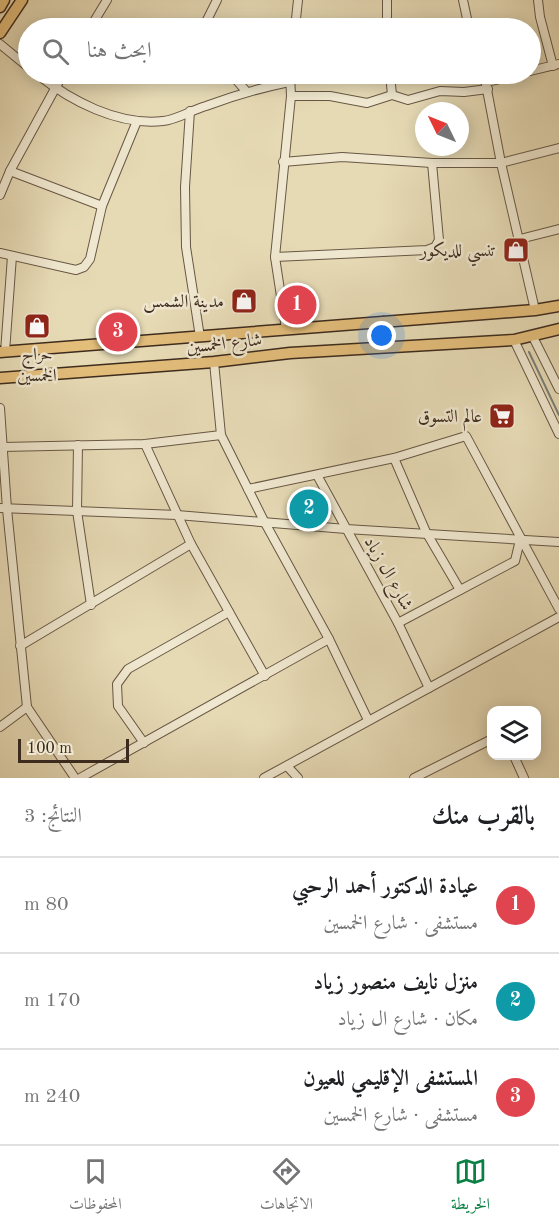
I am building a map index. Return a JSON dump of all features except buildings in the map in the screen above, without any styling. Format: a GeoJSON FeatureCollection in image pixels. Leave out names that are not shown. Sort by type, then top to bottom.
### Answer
{"type":"FeatureCollection","features":[{"type":"Feature","properties":{"kind":"main road"},"geometry":{"type":"LineString","coordinates":[[0,7],[4,0]]}},
{"type":"Feature","properties":{"kind":"main road"},"geometry":{"type":"LineString","coordinates":[[0,33],[22,0]]}},
{"type":"Feature","properties":{"kind":"main road","name":"شارع الخمسين"},"geometry":{"type":"LineString","coordinates":[[3,352],[535,310],[559,306]]}},
{"type":"Feature","properties":{"kind":"main road"},"geometry":{"type":"LineString","coordinates":[[384,322],[386,346]]}},
{"type":"Feature","properties":{"kind":"main road","name":"شارع الخمسين"},"geometry":{"type":"LineString","coordinates":[[0,378],[214,362],[290,353],[514,340],[559,329]]}},
{"type":"Feature","properties":{"kind":"street"},"geometry":{"type":"LineString","coordinates":[[96,18],[107,0]]}},
{"type":"Feature","properties":{"kind":"street"},"geometry":{"type":"LineString","coordinates":[[208,18],[217,0]]}},
{"type":"Feature","properties":{"kind":"street"},"geometry":{"type":"LineString","coordinates":[[296,18],[298,0]]}},
{"type":"Feature","properties":{"kind":"street"},"geometry":{"type":"LineString","coordinates":[[387,0],[387,18]]}},
{"type":"Feature","properties":{"kind":"street"},"geometry":{"type":"LineString","coordinates":[[463,0],[468,18]]}},
{"type":"Feature","properties":{"kind":"street"},"geometry":{"type":"LineString","coordinates":[[538,0],[540,18]]}},
{"type":"Feature","properties":{"kind":"street"},"geometry":{"type":"LineString","coordinates":[[541,20],[556,65],[541,69]]}},
{"type":"Feature","properties":{"kind":"street"},"geometry":{"type":"LineString","coordinates":[[0,44],[18,59]]}},
{"type":"Feature","properties":{"kind":"street"},"geometry":{"type":"LineString","coordinates":[[50,84],[99,111],[137,121],[165,122],[190,111],[270,84]]}},
{"type":"Feature","properties":{"kind":"street"},"geometry":{"type":"LineString","coordinates":[[0,195],[10,171],[57,84]]}},
{"type":"Feature","properties":{"kind":"street"},"geometry":{"type":"LineString","coordinates":[[240,84],[246,91]]}},
{"type":"Feature","properties":{"kind":"street"},"geometry":{"type":"LineString","coordinates":[[286,329],[275,257],[290,84]]}},
{"type":"Feature","properties":{"kind":"street"},"geometry":{"type":"LineString","coordinates":[[391,84],[392,95]]}},
{"type":"Feature","properties":{"kind":"street"},"geometry":{"type":"LineString","coordinates":[[291,96],[330,96],[367,103],[392,95],[408,100],[440,91],[464,93],[481,84]]}},
{"type":"Feature","properties":{"kind":"street"},"geometry":{"type":"LineString","coordinates":[[488,84],[501,162],[535,310]]}},
{"type":"Feature","properties":{"kind":"street"},"geometry":{"type":"LineString","coordinates":[[190,111],[185,187],[186,247],[200,337]]}},
{"type":"Feature","properties":{"kind":"street"},"geometry":{"type":"LineString","coordinates":[[0,253],[76,270],[84,267],[90,259],[102,206],[137,121]]}},
{"type":"Feature","properties":{"kind":"street"},"geometry":{"type":"LineString","coordinates":[[283,162],[342,157],[432,163],[501,162],[559,148]]}},
{"type":"Feature","properties":{"kind":"street"},"geometry":{"type":"LineString","coordinates":[[275,257],[435,248],[439,240],[432,163]]}},
{"type":"Feature","properties":{"kind":"street"},"geometry":{"type":"LineString","coordinates":[[10,171],[102,206]]}},
{"type":"Feature","properties":{"kind":"street"},"geometry":{"type":"LineString","coordinates":[[520,239],[559,229]]}},
{"type":"Feature","properties":{"kind":"street"},"geometry":{"type":"LineString","coordinates":[[3,352],[12,256]]}},
{"type":"Feature","properties":{"kind":"street"},"geometry":{"type":"LineString","coordinates":[[532,337],[559,389]]}},
{"type":"Feature","properties":{"kind":"street"},"geometry":{"type":"LineString","coordinates":[[514,340],[559,434]]}},
{"type":"Feature","properties":{"kind":"street"},"geometry":{"type":"LineString","coordinates":[[214,362],[221,435],[264,521],[329,639],[368,720]]}},
{"type":"Feature","properties":{"kind":"street"},"geometry":{"type":"LineString","coordinates":[[0,408],[3,509],[27,707],[78,778],[329,639]]}},
{"type":"Feature","properties":{"kind":"street"},"geometry":{"type":"LineString","coordinates":[[2,447],[145,444],[221,435]]}},
{"type":"Feature","properties":{"kind":"street"},"geometry":{"type":"LineString","coordinates":[[248,489],[394,458],[465,436],[559,609]]}},
{"type":"Feature","properties":{"kind":"street"},"geometry":{"type":"LineString","coordinates":[[145,444],[191,544],[265,676]]}},
{"type":"Feature","properties":{"kind":"street"},"geometry":{"type":"LineString","coordinates":[[78,445],[77,511],[91,605]]}},
{"type":"Feature","properties":{"kind":"street"},"geometry":{"type":"LineString","coordinates":[[394,458],[426,532],[460,590]]}},
{"type":"Feature","properties":{"kind":"street","name":"شارع ال زياد"},"geometry":{"type":"LineString","coordinates":[[317,475],[398,623],[429,688]]}},
{"type":"Feature","properties":{"kind":"street"},"geometry":{"type":"LineString","coordinates":[[3,509],[177,515],[559,542]]}},
{"type":"Feature","properties":{"kind":"street"},"geometry":{"type":"LineString","coordinates":[[398,623],[515,561],[520,540]]}},
{"type":"Feature","properties":{"kind":"street"},"geometry":{"type":"LineString","coordinates":[[20,646],[191,544]]}},
{"type":"Feature","properties":{"kind":"street"},"geometry":{"type":"LineString","coordinates":[[144,743],[117,706],[117,684],[128,669],[229,612]]}},
{"type":"Feature","properties":{"kind":"street"},"geometry":{"type":"LineString","coordinates":[[264,778],[559,617]]}},
{"type":"Feature","properties":{"kind":"street"},"geometry":{"type":"LineString","coordinates":[[0,727],[27,707]]}},
{"type":"Feature","properties":{"kind":"street"},"geometry":{"type":"LineString","coordinates":[[414,778],[487,742]]}},
{"type":"Feature","properties":{"kind":"street"},"geometry":{"type":"LineString","coordinates":[[516,760],[524,778]]}},
{"type":"Feature","properties":{"kind":"street"},"geometry":{"type":"LineString","coordinates":[[287,766],[298,778]]}},
{"type":"Feature","properties":{"kind":"waterway"},"geometry":{"type":"LineString","coordinates":[[529,352],[559,415]]}},
{"type":"Feature","properties":{"kind":"place","name":"تنسي للديكور"},"geometry":{"type":"Point","coordinates":[516,250]}},
{"type":"Feature","properties":{"kind":"place","name":"مدينة الشمس"},"geometry":{"type":"Point","coordinates":[244,301]}},
{"type":"Feature","properties":{"kind":"place","name":"عيادة الدكتور أحمد الرحبي"},"geometry":{"type":"Point","coordinates":[297,305]}},
{"type":"Feature","properties":{"kind":"place","name":"حراج الخمسين"},"geometry":{"type":"Point","coordinates":[37,326]}},
{"type":"Feature","properties":{"kind":"place","name":"المستشفى الإقليمي للعيون"},"geometry":{"type":"Point","coordinates":[118,332]}},
{"type":"Feature","properties":{"kind":"place","name":"عالم التسوق"},"geometry":{"type":"Point","coordinates":[502,416]}},
{"type":"Feature","properties":{"kind":"place","name":"منزل نايف منصور زياد"},"geometry":{"type":"Point","coordinates":[309,509]}}]}
